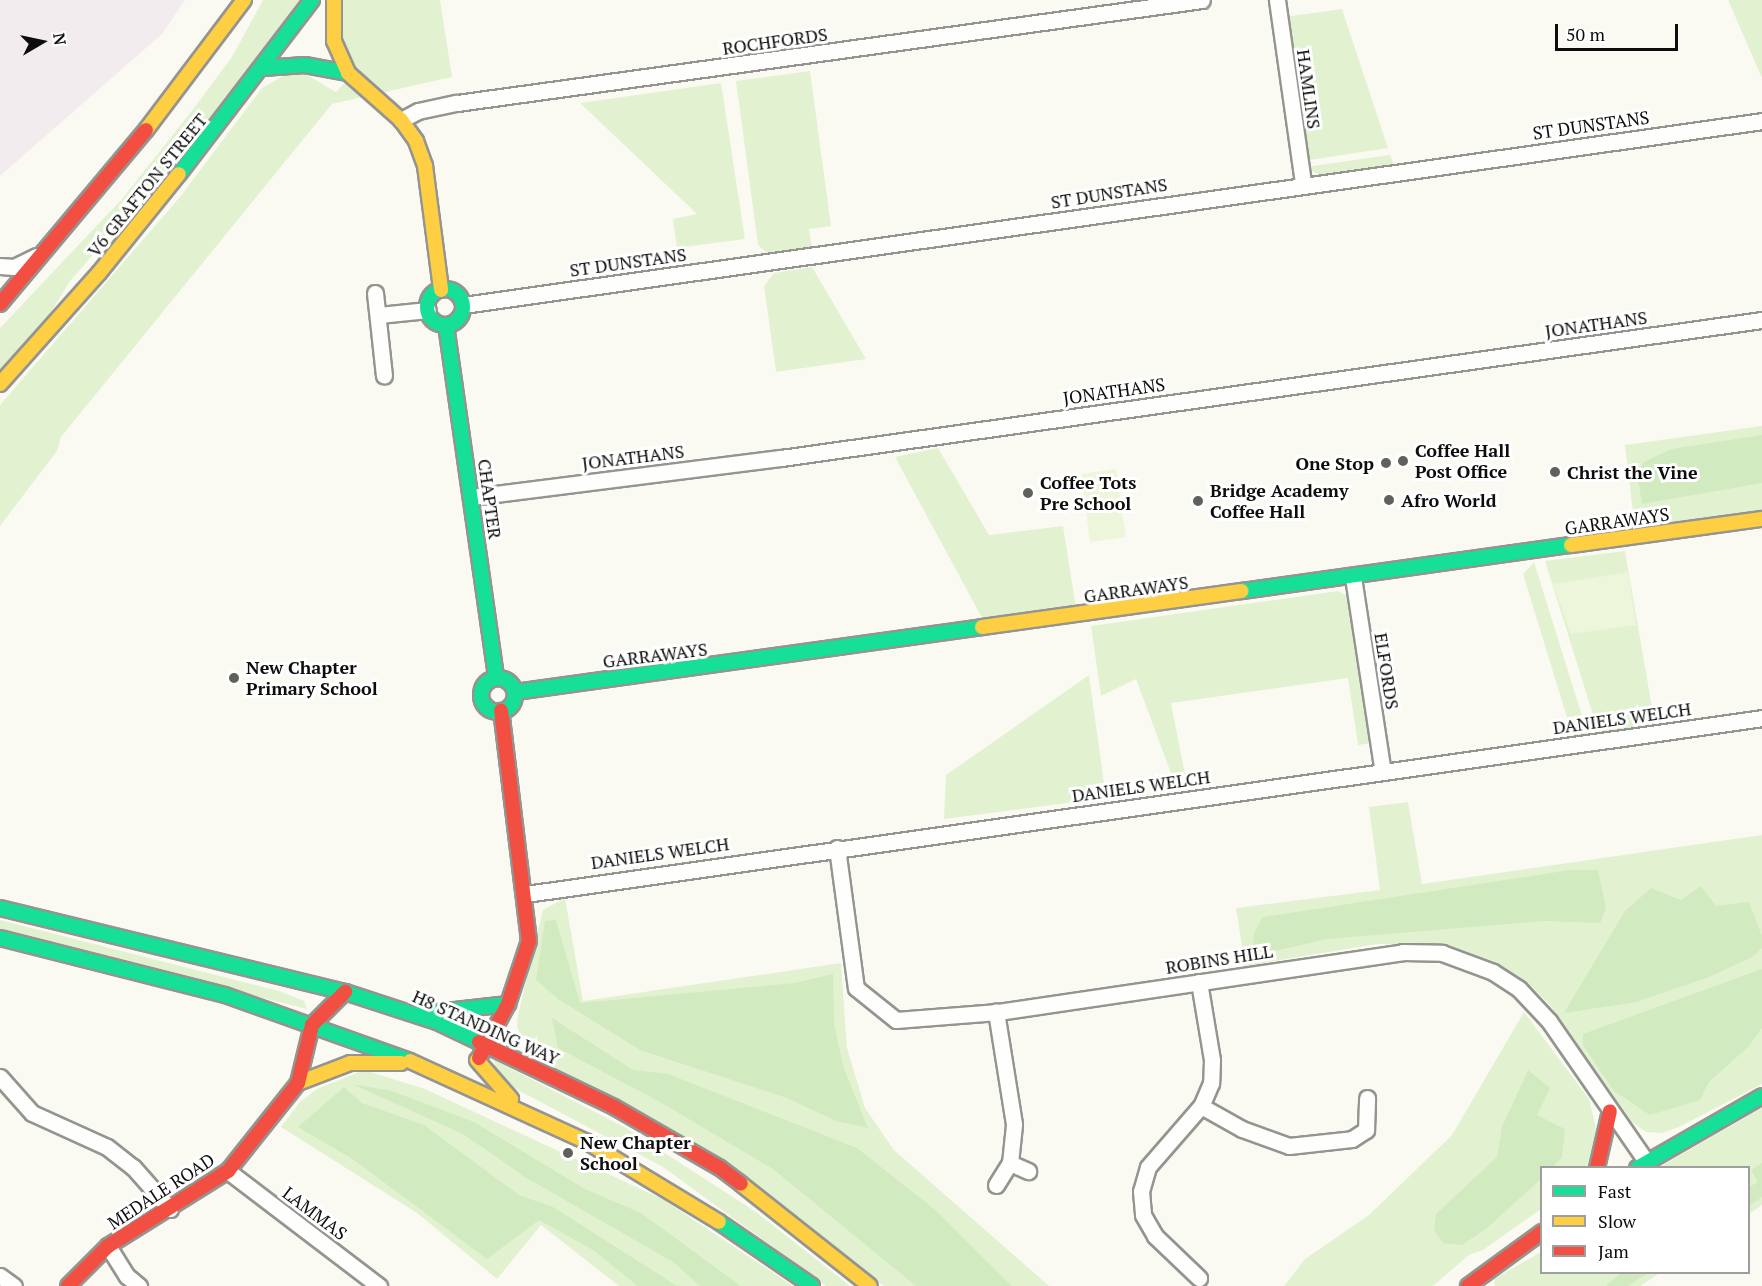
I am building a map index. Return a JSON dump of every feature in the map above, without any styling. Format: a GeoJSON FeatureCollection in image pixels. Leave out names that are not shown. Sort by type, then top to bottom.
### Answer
{"type":"FeatureCollection","features":[{"type":"Feature","properties":{"kind":"main road","name":"V6 GRAFTON STREET"},"geometry":{"type":"LineString","coordinates":[[0,304],[171,100],[244,0]]}},
{"type":"Feature","properties":{"kind":"main road","name":"V6 GRAFTON STREET"},"geometry":{"type":"LineString","coordinates":[[0,384],[99,273],[263,68],[312,0]]}},
{"type":"Feature","properties":{"kind":"main road"},"geometry":{"type":"LineString","coordinates":[[334,0],[334,41],[348,73],[401,120],[416,141],[425,166],[441,290]]}},
{"type":"Feature","properties":{"kind":"main road"},"geometry":{"type":"LineString","coordinates":[[263,68],[305,65],[348,73]]}},
{"type":"Feature","properties":{"kind":"main road"},"geometry":{"type":"LineString","coordinates":[[441,290],[452,291],[463,304],[460,316],[446,325],[432,319],[428,310],[432,295],[441,290]]}},
{"type":"Feature","properties":{"kind":"main road","name":"CHAPTER"},"geometry":{"type":"LineString","coordinates":[[446,325],[496,678]]}},
{"type":"Feature","properties":{"kind":"main road","name":"GARRAWAYS"},"geometry":{"type":"LineString","coordinates":[[514,692],[1762,519]]}},
{"type":"Feature","properties":{"kind":"main road"},"geometry":{"type":"LineString","coordinates":[[496,678],[506,680],[514,692],[513,702],[501,711],[487,708],[482,699],[486,683],[496,678]]}},
{"type":"Feature","properties":{"kind":"main road"},"geometry":{"type":"LineString","coordinates":[[451,1078],[477,1060],[488,1046],[508,1004],[529,941],[526,894],[501,711]]}},
{"type":"Feature","properties":{"kind":"main road","name":"H8 STANDING WAY"},"geometry":{"type":"LineString","coordinates":[[0,908],[279,978],[345,992],[417,1014],[439,1017],[488,1046],[614,1107],[720,1168],[870,1286]]}},
{"type":"Feature","properties":{"kind":"main road"},"geometry":{"type":"LineString","coordinates":[[0,938],[225,995],[370,1044],[451,1078],[521,1109],[679,1195],[812,1286]]}},
{"type":"Feature","properties":{"kind":"main road"},"geometry":{"type":"LineString","coordinates":[[279,978],[325,1008]]}},
{"type":"Feature","properties":{"kind":"main road"},"geometry":{"type":"LineString","coordinates":[[312,1024],[325,1008],[345,992]]}},
{"type":"Feature","properties":{"kind":"main road"},"geometry":{"type":"LineString","coordinates":[[439,1017],[508,1004]]}},
{"type":"Feature","properties":{"kind":"main road","name":"MEDALE ROAD"},"geometry":{"type":"LineString","coordinates":[[68,1286],[108,1246],[228,1172],[298,1083],[312,1024]]}},
{"type":"Feature","properties":{"kind":"main road"},"geometry":{"type":"LineString","coordinates":[[477,1060],[521,1109]]}},
{"type":"Feature","properties":{"kind":"main road"},"geometry":{"type":"LineString","coordinates":[[298,1083],[332,1068],[368,1061],[421,1066]]}},
{"type":"Feature","properties":{"kind":"main road"},"geometry":{"type":"LineString","coordinates":[[1641,1164],[1762,1096]]}},
{"type":"Feature","properties":{"kind":"main road"},"geometry":{"type":"LineString","coordinates":[[1597,1166],[1610,1111]]}},
{"type":"Feature","properties":{"kind":"main road"},"geometry":{"type":"LineString","coordinates":[[1468,1286],[1488,1269],[1540,1233]]}},
{"type":"Feature","properties":{"kind":"street","name":"ROCHFORDS"},"geometry":{"type":"LineString","coordinates":[[401,120],[418,111],[457,103],[1202,0]]}},
{"type":"Feature","properties":{"kind":"street","name":"HAMLINS"},"geometry":{"type":"LineString","coordinates":[[1277,0],[1303,183]]}},
{"type":"Feature","properties":{"kind":"street","name":"ST DUNSTANS"},"geometry":{"type":"LineString","coordinates":[[463,304],[1303,183],[1762,122]]}},
{"type":"Feature","properties":{"kind":"street"},"geometry":{"type":"LineString","coordinates":[[0,266],[14,267],[44,252]]}},
{"type":"Feature","properties":{"kind":"street"},"geometry":{"type":"LineString","coordinates":[[375,293],[384,376]]}},
{"type":"Feature","properties":{"kind":"street"},"geometry":{"type":"LineString","coordinates":[[379,315],[428,310]]}},
{"type":"Feature","properties":{"kind":"street","name":"JONATHANS"},"geometry":{"type":"LineString","coordinates":[[471,497],[781,458],[1762,320]]}},
{"type":"Feature","properties":{"kind":"street","name":"ELFORDS"},"geometry":{"type":"LineString","coordinates":[[1353,577],[1383,772]]}},
{"type":"Feature","properties":{"kind":"street","name":"DANIELS WELCH"},"geometry":{"type":"LineString","coordinates":[[526,894],[1762,718]]}},
{"type":"Feature","properties":{"kind":"street","name":"ROBINS HILL"},"geometry":{"type":"LineString","coordinates":[[837,848],[856,988],[896,1020],[996,1011],[1403,952],[1442,953],[1493,972],[1519,989],[1549,1021],[1610,1111],[1641,1164]]}},
{"type":"Feature","properties":{"kind":"street"},"geometry":{"type":"LineString","coordinates":[[1199,982],[1212,1060],[1211,1083],[1201,1106],[1148,1167],[1141,1191],[1143,1215],[1155,1236],[1199,1278]]}},
{"type":"Feature","properties":{"kind":"street"},"geometry":{"type":"LineString","coordinates":[[996,1011],[1014,1124],[1010,1163],[996,1185]]}},
{"type":"Feature","properties":{"kind":"street"},"geometry":{"type":"LineString","coordinates":[[0,1077],[32,1113],[107,1147],[133,1167],[171,1209]]}},
{"type":"Feature","properties":{"kind":"street"},"geometry":{"type":"LineString","coordinates":[[1201,1106],[1242,1129],[1289,1146],[1352,1139],[1366,1130],[1367,1098]]}},
{"type":"Feature","properties":{"kind":"street"},"geometry":{"type":"LineString","coordinates":[[1010,1163],[1028,1171]]}},
{"type":"Feature","properties":{"kind":"street","name":"LAMMAS"},"geometry":{"type":"LineString","coordinates":[[228,1172],[379,1286]]}},
{"type":"Feature","properties":{"kind":"street"},"geometry":{"type":"LineString","coordinates":[[108,1246],[127,1276],[139,1286]]}},
{"type":"Feature","properties":{"kind":"street"},"geometry":{"type":"LineString","coordinates":[[0,1276],[14,1286]]}},
{"type":"Feature","properties":{"kind":"shaded area"},"geometry":{"type":"Polygon","coordinates":[[[0,0],[185,0],[162,34],[0,176],[0,0]]]}},
{"type":"Feature","properties":{"kind":"green space"},"geometry":{"type":"Polygon","coordinates":[[[263,0],[301,0],[234,93],[70,281],[43,325],[0,373],[0,328],[122,199],[232,57],[263,0]]]}},
{"type":"Feature","properties":{"kind":"green space"},"geometry":{"type":"Polygon","coordinates":[[[342,0],[440,0],[452,77],[332,104],[61,437],[57,451],[0,526],[0,405],[180,197],[262,88],[283,76],[305,74],[336,92],[354,73],[339,38],[342,0]]]}},
{"type":"Feature","properties":{"kind":"green space"},"geometry":{"type":"Polygon","coordinates":[[[1728,0],[1762,0],[1762,78],[1728,0]]]}},
{"type":"Feature","properties":{"kind":"green space"},"geometry":{"type":"Polygon","coordinates":[[[1342,9],[1388,148],[1304,161],[1284,17],[1342,9]]]}},
{"type":"Feature","properties":{"kind":"green space"},"geometry":{"type":"Polygon","coordinates":[[[810,71],[831,226],[809,229],[812,249],[769,255],[758,245],[736,81],[810,71]]]}},
{"type":"Feature","properties":{"kind":"green space"},"geometry":{"type":"Polygon","coordinates":[[[721,83],[745,239],[677,248],[673,219],[697,214],[580,103],[721,83]]]}},
{"type":"Feature","properties":{"kind":"green space"},"geometry":{"type":"Polygon","coordinates":[[[1390,155],[1395,167],[1322,177],[1306,167],[1390,155]]]}},
{"type":"Feature","properties":{"kind":"green space"},"geometry":{"type":"Polygon","coordinates":[[[812,267],[866,359],[776,372],[764,286],[774,273],[812,267]]]}},
{"type":"Feature","properties":{"kind":"green space"},"geometry":{"type":"Polygon","coordinates":[[[1762,426],[1762,512],[1635,530],[1625,445],[1762,426]]]}},
{"type":"Feature","properties":{"kind":"green space"},"geometry":{"type":"Polygon","coordinates":[[[1762,435],[1762,483],[1642,504],[1637,473],[1644,462],[1671,449],[1762,435]]]}},
{"type":"Feature","properties":{"kind":"green space"},"geometry":{"type":"Polygon","coordinates":[[[938,448],[989,535],[1063,526],[1076,608],[991,620],[981,616],[895,457],[938,448]]]}},
{"type":"Feature","properties":{"kind":"green space"},"geometry":{"type":"Polygon","coordinates":[[[1116,469],[1126,537],[1090,542],[1081,474],[1116,469]]]}},
{"type":"Feature","properties":{"kind":"green space"},"geometry":{"type":"Polygon","coordinates":[[[1625,551],[1655,725],[1599,734],[1545,561],[1625,551]]]}},
{"type":"Feature","properties":{"kind":"green space"},"geometry":{"type":"Polygon","coordinates":[[[1534,562],[1588,735],[1573,737],[1523,574],[1534,562]]]}},
{"type":"Feature","properties":{"kind":"green space"},"geometry":{"type":"Polygon","coordinates":[[[1628,572],[1636,625],[1571,634],[1553,584],[1628,572]]]}},
{"type":"Feature","properties":{"kind":"green space"},"geometry":{"type":"Polygon","coordinates":[[[1338,591],[1348,596],[1372,743],[1358,745],[1348,678],[1171,703],[1185,774],[1172,776],[1136,679],[1101,696],[1091,626],[1338,591]]]}},
{"type":"Feature","properties":{"kind":"green space"},"geometry":{"type":"Polygon","coordinates":[[[1089,675],[1106,798],[944,819],[946,775],[1089,675]]]}},
{"type":"Feature","properties":{"kind":"green space"},"geometry":{"type":"Polygon","coordinates":[[[1408,802],[1422,884],[1762,835],[1762,1084],[1679,1127],[1662,1133],[1646,1132],[1632,1122],[1550,1005],[1531,986],[1492,961],[1440,945],[1377,944],[1245,966],[1236,908],[1380,890],[1369,807],[1408,802]]]}},
{"type":"Feature","properties":{"kind":"green space"},"geometry":{"type":"Polygon","coordinates":[[[1570,870],[1598,870],[1606,908],[1600,923],[1545,921],[1327,939],[1275,951],[1253,949],[1254,933],[1263,917],[1570,870]]]}},
{"type":"Feature","properties":{"kind":"green space"},"geometry":{"type":"Polygon","coordinates":[[[1701,886],[1716,906],[1749,902],[1762,936],[1762,948],[1754,956],[1709,977],[1636,1002],[1564,1013],[1625,911],[1651,888],[1681,900],[1701,886]]]}},
{"type":"Feature","properties":{"kind":"green space"},"geometry":{"type":"Polygon","coordinates":[[[565,898],[583,1001],[841,963],[847,1048],[865,1108],[894,1150],[1049,1286],[884,1286],[541,1060],[525,1045],[517,1027],[518,1015],[543,910],[565,898]]]}},
{"type":"Feature","properties":{"kind":"green space"},"geometry":{"type":"Polygon","coordinates":[[[0,920],[279,991],[304,1001],[307,1009],[0,932],[0,920]]]}},
{"type":"Feature","properties":{"kind":"green space"},"geometry":{"type":"Polygon","coordinates":[[[556,920],[580,1003],[795,983],[833,974],[834,1023],[843,1066],[868,1128],[836,1121],[787,1098],[640,1050],[558,999],[536,980],[545,921],[556,920]]]}},
{"type":"Feature","properties":{"kind":"green space"},"geometry":{"type":"Polygon","coordinates":[[[1762,969],[1762,1028],[1749,1046],[1709,1082],[1700,1100],[1650,1115],[1614,1091],[1583,1045],[1583,1034],[1762,969]]]}},
{"type":"Feature","properties":{"kind":"green space"},"geometry":{"type":"Polygon","coordinates":[[[1524,1012],[1589,1099],[1596,1128],[1588,1166],[1540,1166],[1540,1210],[1483,1250],[1469,1255],[1433,1286],[1284,1286],[1305,1259],[1369,1215],[1452,1135],[1524,1012]]]}},
{"type":"Feature","properties":{"kind":"green space"},"geometry":{"type":"Polygon","coordinates":[[[552,1018],[633,1070],[668,1074],[857,1148],[934,1209],[1012,1286],[916,1286],[773,1169],[660,1102],[558,1048],[552,1018]]]}},
{"type":"Feature","properties":{"kind":"green space"},"geometry":{"type":"Polygon","coordinates":[[[494,1060],[626,1128],[756,1212],[850,1286],[826,1286],[663,1167],[499,1080],[494,1060]]]}},
{"type":"Feature","properties":{"kind":"green space"},"geometry":{"type":"Polygon","coordinates":[[[364,1070],[425,1089],[662,1199],[793,1286],[619,1286],[541,1225],[497,1279],[417,1213],[281,1127],[300,1102],[317,1089],[364,1070]]]}},
{"type":"Feature","properties":{"kind":"green space"},"geometry":{"type":"Polygon","coordinates":[[[1528,1070],[1550,1088],[1537,1115],[1565,1129],[1562,1157],[1554,1166],[1540,1166],[1540,1180],[1487,1228],[1462,1245],[1443,1243],[1434,1230],[1436,1214],[1497,1157],[1502,1127],[1528,1070]]]}},
{"type":"Feature","properties":{"kind":"green space"},"geometry":{"type":"Polygon","coordinates":[[[352,1084],[392,1091],[474,1122],[585,1189],[641,1213],[741,1286],[700,1286],[673,1262],[525,1177],[463,1134],[352,1084]]]}},
{"type":"Feature","properties":{"kind":"green space"},"geometry":{"type":"Polygon","coordinates":[[[344,1087],[362,1103],[424,1125],[519,1195],[553,1207],[677,1286],[638,1286],[593,1250],[539,1220],[487,1259],[354,1160],[298,1127],[344,1087]]]}},
{"type":"Feature","properties":{"kind":"green space"},"geometry":{"type":"Polygon","coordinates":[[[1762,1108],[1762,1205],[1750,1213],[1750,1166],[1661,1166],[1762,1108]]]}},
{"type":"Feature","properties":{"kind":"green space"},"geometry":{"type":"Polygon","coordinates":[[[1762,1163],[1762,1197],[1750,1205],[1750,1186],[1758,1182],[1751,1170],[1762,1163]]]}},
{"type":"Feature","properties":{"kind":"green space"},"geometry":{"type":"Polygon","coordinates":[[[1540,1253],[1540,1274],[1658,1274],[1640,1286],[1495,1286],[1494,1279],[1540,1253]]]}},
{"type":"Feature","properties":{"kind":"green space"},"geometry":{"type":"Polygon","coordinates":[[[1620,1274],[1646,1274],[1628,1286],[1606,1286],[1620,1274]]]}},
{"type":"Feature","properties":{"kind":"traffic: fast"},"geometry":{"type":"LineString","coordinates":[[179,174],[312,0]]}},
{"type":"Feature","properties":{"kind":"traffic: fast"},"geometry":{"type":"LineString","coordinates":[[263,68],[305,65],[348,73]]}},
{"type":"Feature","properties":{"kind":"traffic: fast"},"geometry":{"type":"LineString","coordinates":[[445,289],[457,295],[463,307],[457,319],[445,325],[433,319],[427,307],[433,295],[445,289]]}},
{"type":"Feature","properties":{"kind":"traffic: fast"},"geometry":{"type":"LineString","coordinates":[[446,325],[496,678]]}},
{"type":"Feature","properties":{"kind":"traffic: fast"},"geometry":{"type":"LineString","coordinates":[[1242,591],[1571,545]]}},
{"type":"Feature","properties":{"kind":"traffic: fast"},"geometry":{"type":"LineString","coordinates":[[515,692],[982,627]]}},
{"type":"Feature","properties":{"kind":"traffic: fast"},"geometry":{"type":"LineString","coordinates":[[498,678],[510,683],[515,695],[510,707],[498,712],[486,707],[481,695],[486,683],[498,678]]}},
{"type":"Feature","properties":{"kind":"traffic: fast"},"geometry":{"type":"LineString","coordinates":[[0,908],[345,992],[437,1022],[479,1042]]}},
{"type":"Feature","properties":{"kind":"traffic: fast"},"geometry":{"type":"LineString","coordinates":[[0,938],[225,995],[410,1061]]}},
{"type":"Feature","properties":{"kind":"traffic: fast"},"geometry":{"type":"LineString","coordinates":[[419,1014],[508,1004]]}},
{"type":"Feature","properties":{"kind":"traffic: fast"},"geometry":{"type":"LineString","coordinates":[[1640,1166],[1762,1096]]}},
{"type":"Feature","properties":{"kind":"traffic: fast"},"geometry":{"type":"LineString","coordinates":[[719,1222],[812,1286]]}},
{"type":"Feature","properties":{"kind":"traffic: slow"},"geometry":{"type":"LineString","coordinates":[[146,130],[244,0]]}},
{"type":"Feature","properties":{"kind":"traffic: slow"},"geometry":{"type":"LineString","coordinates":[[334,0],[334,41],[348,73],[401,120],[416,141],[425,166],[441,290]]}},
{"type":"Feature","properties":{"kind":"traffic: slow"},"geometry":{"type":"LineString","coordinates":[[0,384],[99,273],[179,174]]}},
{"type":"Feature","properties":{"kind":"traffic: slow"},"geometry":{"type":"LineString","coordinates":[[1571,545],[1762,519]]}},
{"type":"Feature","properties":{"kind":"traffic: slow"},"geometry":{"type":"LineString","coordinates":[[982,627],[1242,591]]}},
{"type":"Feature","properties":{"kind":"traffic: slow"},"geometry":{"type":"LineString","coordinates":[[477,1060],[511,1099]]}},
{"type":"Feature","properties":{"kind":"traffic: slow"},"geometry":{"type":"LineString","coordinates":[[410,1061],[587,1142],[719,1222]]}},
{"type":"Feature","properties":{"kind":"traffic: slow"},"geometry":{"type":"LineString","coordinates":[[298,1083],[350,1063],[401,1063]]}},
{"type":"Feature","properties":{"kind":"traffic: slow"},"geometry":{"type":"LineString","coordinates":[[741,1184],[870,1286]]}},
{"type":"Feature","properties":{"kind":"traffic: jam"},"geometry":{"type":"LineString","coordinates":[[0,304],[146,130]]}},
{"type":"Feature","properties":{"kind":"traffic: jam"},"geometry":{"type":"LineString","coordinates":[[479,1058],[508,1004],[529,941],[501,711]]}},
{"type":"Feature","properties":{"kind":"traffic: jam"},"geometry":{"type":"LineString","coordinates":[[68,1286],[108,1246],[228,1171],[298,1083],[312,1025],[345,992]]}},
{"type":"Feature","properties":{"kind":"traffic: jam"},"geometry":{"type":"LineString","coordinates":[[479,1042],[614,1107],[720,1168],[741,1184]]}},
{"type":"Feature","properties":{"kind":"traffic: jam"},"geometry":{"type":"LineString","coordinates":[[1597,1166],[1610,1111]]}},
{"type":"Feature","properties":{"kind":"traffic: jam"},"geometry":{"type":"LineString","coordinates":[[1468,1286],[1540,1233]]}},
{"type":"Feature","properties":{"kind":"place","name":"Coffee Hall Post Office"},"geometry":{"type":"Point","coordinates":[1403,461]}},
{"type":"Feature","properties":{"kind":"place","name":"One Stop"},"geometry":{"type":"Point","coordinates":[1386,463]}},
{"type":"Feature","properties":{"kind":"place","name":"Christ the Vine"},"geometry":{"type":"Point","coordinates":[1555,472]}},
{"type":"Feature","properties":{"kind":"place","name":"Coffee Tots Pre School"},"geometry":{"type":"Point","coordinates":[1028,493]}},
{"type":"Feature","properties":{"kind":"place","name":"Afro World"},"geometry":{"type":"Point","coordinates":[1389,500]}},
{"type":"Feature","properties":{"kind":"place","name":"Bridge Academy Coffee Hall"},"geometry":{"type":"Point","coordinates":[1198,501]}},
{"type":"Feature","properties":{"kind":"place","name":"New Chapter Primary School"},"geometry":{"type":"Point","coordinates":[234,678]}},
{"type":"Feature","properties":{"kind":"place","name":"New Chapter School"},"geometry":{"type":"Point","coordinates":[568,1153]}}]}
